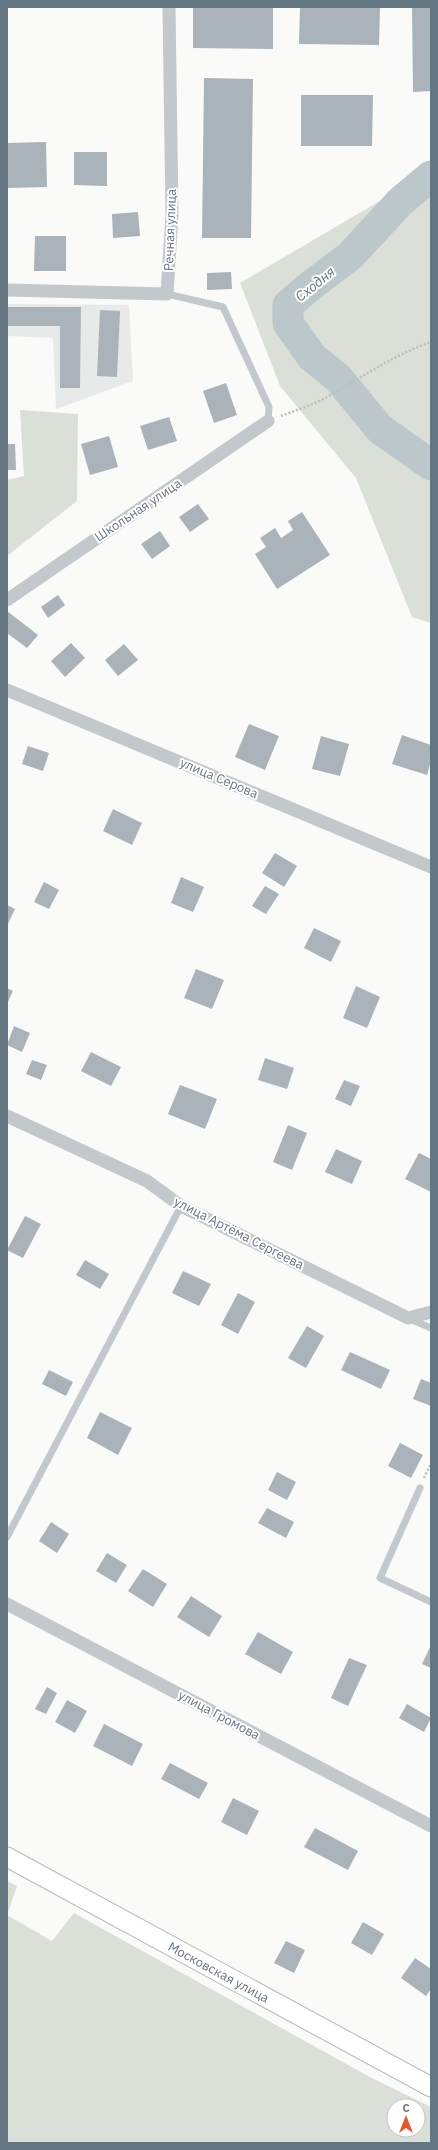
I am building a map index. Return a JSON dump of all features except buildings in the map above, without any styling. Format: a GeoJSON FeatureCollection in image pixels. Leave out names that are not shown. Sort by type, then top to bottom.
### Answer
{"type":"FeatureCollection","features":[{"type":"Feature","properties":{"kind":"street","name":"Речная улица"},"geometry":{"type":"LineString","coordinates":[[167,294],[172,214],[169,7]]}},
{"type":"Feature","properties":{"kind":"street"},"geometry":{"type":"LineString","coordinates":[[7,290],[167,294]]}},
{"type":"Feature","properties":{"kind":"street","name":"Школьная улица"},"geometry":{"type":"LineString","coordinates":[[7,600],[268,421]]}},
{"type":"Feature","properties":{"kind":"street","name":"улица Серова"},"geometry":{"type":"LineString","coordinates":[[7,690],[431,867]]}},
{"type":"Feature","properties":{"kind":"street","name":"улица Артёма Сергеева"},"geometry":{"type":"LineString","coordinates":[[7,1116],[147,1181],[181,1206],[408,1318]]}},
{"type":"Feature","properties":{"kind":"street"},"geometry":{"type":"LineString","coordinates":[[408,1318],[431,1312]]}},
{"type":"Feature","properties":{"kind":"street","name":"улица Громова"},"geometry":{"type":"LineString","coordinates":[[7,1604],[431,1826]]}},
{"type":"Feature","properties":{"kind":"street","name":"Московская улица"},"geometry":{"type":"LineString","coordinates":[[7,1856],[431,2088]]}},
{"type":"Feature","properties":{"kind":"lane"},"geometry":{"type":"LineString","coordinates":[[167,294],[223,307],[270,407],[268,421]]}},
{"type":"Feature","properties":{"kind":"lane"},"geometry":{"type":"LineString","coordinates":[[7,1537],[181,1206]]}},
{"type":"Feature","properties":{"kind":"lane"},"geometry":{"type":"LineString","coordinates":[[408,1318],[431,1328]]}},
{"type":"Feature","properties":{"kind":"lane"},"geometry":{"type":"LineString","coordinates":[[420,1488],[380,1578],[431,1602]]}},
{"type":"Feature","properties":{"kind":"path"},"geometry":{"type":"LineString","coordinates":[[268,421],[326,398],[377,366],[407,350],[431,342]]}},
{"type":"Feature","properties":{"kind":"path"},"geometry":{"type":"LineString","coordinates":[[420,1488],[431,1463]]}},
{"type":"Feature","properties":{"kind":"shaded area"},"geometry":{"type":"Polygon","coordinates":[[[431,171],[431,623],[412,617],[356,478],[280,386],[240,283],[431,171]]]}},
{"type":"Feature","properties":{"kind":"shaded area"},"geometry":{"type":"Polygon","coordinates":[[[7,304],[129,305],[133,381],[56,409],[53,338],[7,336],[7,304]]]}},
{"type":"Feature","properties":{"kind":"shaded area"},"geometry":{"type":"Polygon","coordinates":[[[20,410],[78,414],[77,501],[7,556],[7,480],[24,476],[20,410]]]}},
{"type":"Feature","properties":{"kind":"shaded area"},"geometry":{"type":"Polygon","coordinates":[[[7,1881],[17,1886],[7,1915],[7,1881]]]}},
{"type":"Feature","properties":{"kind":"shaded area"},"geometry":{"type":"Polygon","coordinates":[[[74,1913],[368,2076],[413,2098],[386,2098],[386,2138],[426,2138],[426,2105],[431,2107],[431,2143],[7,2143],[7,1915],[52,1941],[74,1913]]]}},
{"type":"Feature","properties":{"kind":"waterway","name":"Сходня"},"geometry":{"type":"LineString","coordinates":[[431,176],[400,202],[350,256],[288,305],[288,323],[312,357],[338,378],[380,429],[431,465]]}}]}
